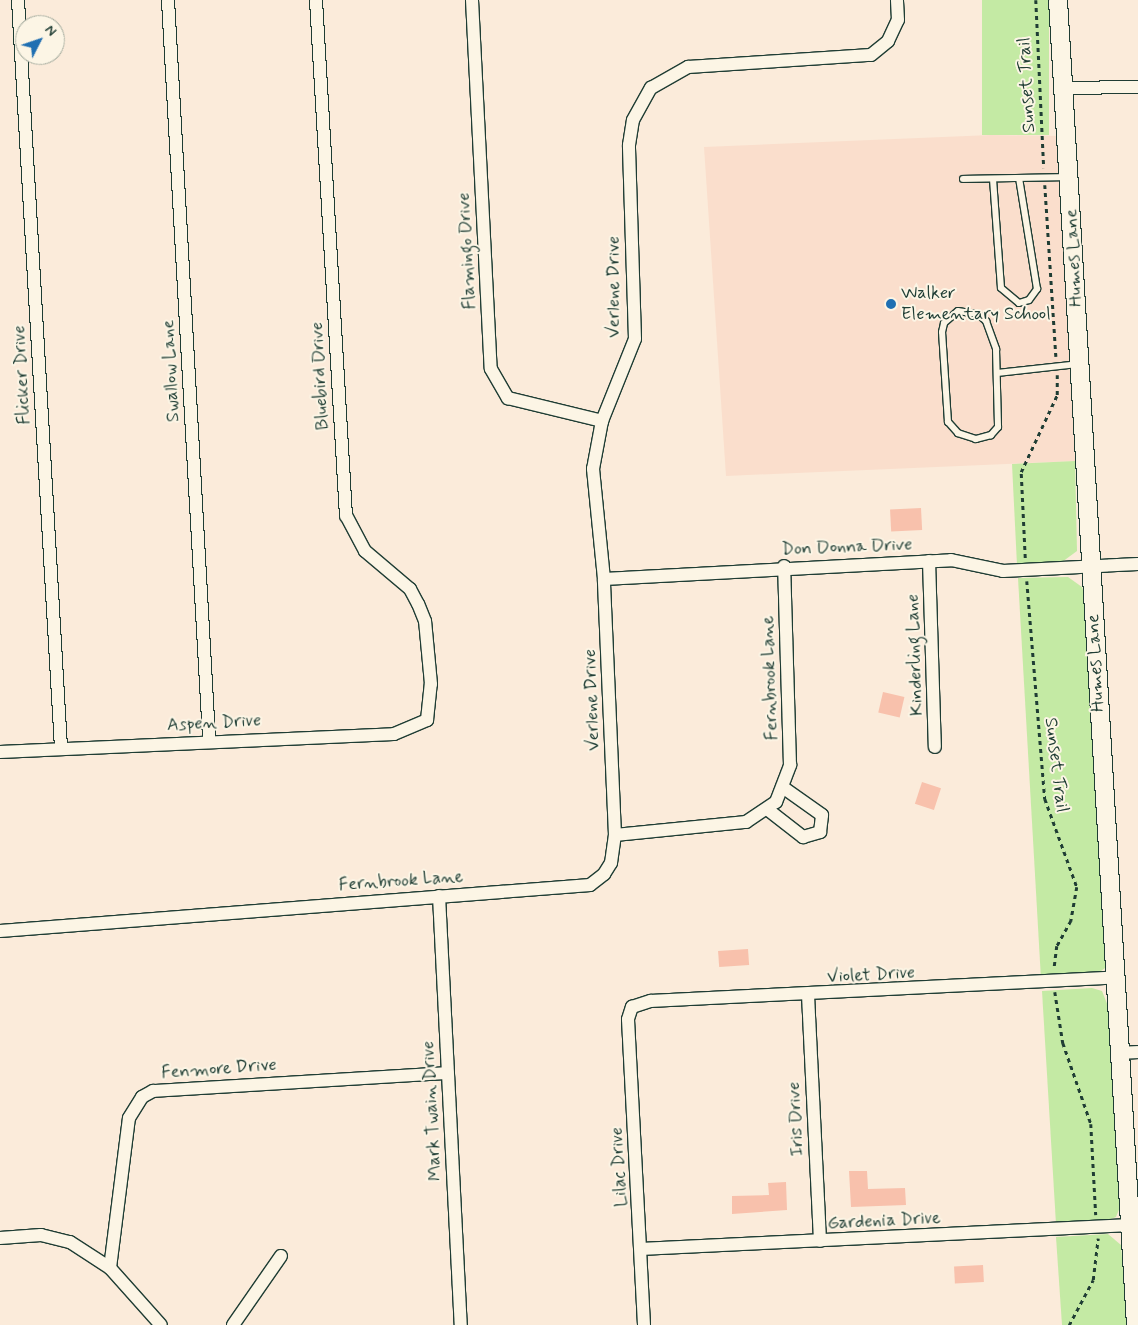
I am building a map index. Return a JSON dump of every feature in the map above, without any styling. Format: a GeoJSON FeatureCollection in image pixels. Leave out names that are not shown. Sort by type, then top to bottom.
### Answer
{"type":"FeatureCollection","features":[{"type":"Feature","properties":{"kind":"street","name":"Flicker Drive"},"geometry":{"type":"LineString","coordinates":[[18,0],[60,749]]}},
{"type":"Feature","properties":{"kind":"street","name":"Swallow Lane"},"geometry":{"type":"LineString","coordinates":[[168,0],[209,740]]}},
{"type":"Feature","properties":{"kind":"street","name":"Bluebird Drive"},"geometry":{"type":"LineString","coordinates":[[316,0],[346,516],[365,551],[410,589],[418,604],[431,684],[427,720]]}},
{"type":"Feature","properties":{"kind":"street","name":"Flamingo Drive"},"geometry":{"type":"LineString","coordinates":[[472,0],[491,369],[508,398],[602,421]]}},
{"type":"Feature","properties":{"kind":"street","name":"Verlene Drive"},"geometry":{"type":"LineString","coordinates":[[615,835],[604,579],[593,469],[602,421],[635,339],[629,145],[640,102],[651,88],[688,66],[871,55],[888,41],[898,20],[897,0]]}},
{"type":"Feature","properties":{"kind":"street","name":"Humes Lane"},"geometry":{"type":"LineString","coordinates":[[1058,0],[1065,88],[1113,978],[1136,1325]]}},
{"type":"Feature","properties":{"kind":"street"},"geometry":{"type":"LineString","coordinates":[[1065,88],[1138,87]]}},
{"type":"Feature","properties":{"kind":"street","name":"Don Donna Drive"},"geometry":{"type":"LineString","coordinates":[[604,579],[784,566],[950,560],[1003,571],[1138,564]]}},
{"type":"Feature","properties":{"kind":"street","name":"Kinderling Lane"},"geometry":{"type":"LineString","coordinates":[[929,561],[936,747]]}},
{"type":"Feature","properties":{"kind":"street","name":"Fernbrook Lane"},"geometry":{"type":"LineString","coordinates":[[0,931],[590,885],[611,863],[615,835],[746,822],[767,809],[784,788],[790,765],[784,566]]}},
{"type":"Feature","properties":{"kind":"street","name":"Aspen Drive"},"geometry":{"type":"LineString","coordinates":[[0,752],[209,740],[394,734],[427,720]]}},
{"type":"Feature","properties":{"kind":"street"},"geometry":{"type":"LineString","coordinates":[[767,809],[803,837],[820,832],[822,815],[784,788]]}},
{"type":"Feature","properties":{"kind":"street","name":"Mark Twain Drive"},"geometry":{"type":"LineString","coordinates":[[440,896],[447,1073],[461,1325]]}},
{"type":"Feature","properties":{"kind":"street","name":"Violet Drive"},"geometry":{"type":"LineString","coordinates":[[632,1007],[651,1001],[808,995],[1113,978]]}},
{"type":"Feature","properties":{"kind":"street","name":"Iris Drive"},"geometry":{"type":"LineString","coordinates":[[808,995],[820,1241]]}},
{"type":"Feature","properties":{"kind":"street","name":"Lilac Drive"},"geometry":{"type":"LineString","coordinates":[[632,1007],[628,1019],[644,1325]]}},
{"type":"Feature","properties":{"kind":"street"},"geometry":{"type":"LineString","coordinates":[[1119,1053],[1138,1052]]}},
{"type":"Feature","properties":{"kind":"street","name":"Fenmore Drive"},"geometry":{"type":"LineString","coordinates":[[110,1268],[129,1118],[142,1096],[153,1091],[447,1073]]}},
{"type":"Feature","properties":{"kind":"street","name":"Gardenia Drive"},"geometry":{"type":"LineString","coordinates":[[641,1249],[1129,1225]]}},
{"type":"Feature","properties":{"kind":"street"},"geometry":{"type":"LineString","coordinates":[[0,1238],[42,1235],[70,1242],[110,1268],[161,1325]]}},
{"type":"Feature","properties":{"kind":"street"},"geometry":{"type":"LineString","coordinates":[[233,1325],[281,1256]]}},
{"type":"Feature","properties":{"kind":"lane"},"geometry":{"type":"LineString","coordinates":[[963,179],[1070,177]]}},
{"type":"Feature","properties":{"kind":"lane"},"geometry":{"type":"LineString","coordinates":[[993,178],[1000,288],[1019,303],[1030,300],[1037,289],[1019,178]]}},
{"type":"Feature","properties":{"kind":"lane"},"geometry":{"type":"LineString","coordinates":[[968,311],[986,321],[993,335],[997,373],[995,431],[976,439],[958,433],[948,422],[942,353],[942,332],[950,316],[968,311]]}},
{"type":"Feature","properties":{"kind":"lane"},"geometry":{"type":"LineString","coordinates":[[997,373],[1080,363]]}},
{"type":"Feature","properties":{"kind":"path","name":"Sunset Trail"},"geometry":{"type":"LineString","coordinates":[[1036,0],[1044,169]]}},
{"type":"Feature","properties":{"kind":"path"},"geometry":{"type":"LineString","coordinates":[[1045,187],[1056,352]]}},
{"type":"Feature","properties":{"kind":"path"},"geometry":{"type":"LineString","coordinates":[[1026,562],[1020,472],[1058,385]]}},
{"type":"Feature","properties":{"kind":"path","name":"Sunset Trail"},"geometry":{"type":"LineString","coordinates":[[1026,579],[1045,799],[1076,887],[1071,921],[1057,946],[1054,974]]}},
{"type":"Feature","properties":{"kind":"path"},"geometry":{"type":"LineString","coordinates":[[1055,992],[1063,1043],[1091,1124],[1097,1219]]}},
{"type":"Feature","properties":{"kind":"path"},"geometry":{"type":"LineString","coordinates":[[1069,1325],[1093,1280],[1098,1236]]}},
{"type":"Feature","properties":{"kind":"shaded area","name":"Walker Elementary School"},"geometry":{"type":"Polygon","coordinates":[[[991,135],[1058,136],[1075,461],[726,476],[704,147],[991,135]]]}},
{"type":"Feature","properties":{"kind":"green space"},"geometry":{"type":"Polygon","coordinates":[[[982,0],[1049,0],[1049,135],[982,135],[982,0]]]}},
{"type":"Feature","properties":{"kind":"green space"},"geometry":{"type":"Polygon","coordinates":[[[1075,461],[1077,551],[1062,562],[1017,565],[1012,464],[1075,461]]]}},
{"type":"Feature","properties":{"kind":"green space"},"geometry":{"type":"Polygon","coordinates":[[[1068,577],[1082,587],[1085,597],[1107,957],[1105,968],[1097,974],[1041,979],[1018,578],[1068,577]]]}},
{"type":"Feature","properties":{"kind":"green space"},"geometry":{"type":"Polygon","coordinates":[[[1092,988],[1102,991],[1110,1011],[1120,1207],[1116,1217],[1106,1221],[1056,1224],[1042,991],[1092,988]]]}},
{"type":"Feature","properties":{"kind":"green space"},"geometry":{"type":"Polygon","coordinates":[[[1108,1234],[1121,1245],[1127,1325],[1062,1325],[1056,1237],[1108,1234]]]}},
{"type":"Feature","properties":{"kind":"building"},"geometry":{"type":"Polygon","coordinates":[[[921,508],[922,530],[891,532],[890,510],[921,508]]]}},
{"type":"Feature","properties":{"kind":"building"},"geometry":{"type":"Polygon","coordinates":[[[883,692],[904,697],[900,717],[878,712],[883,692]]]}},
{"type":"Feature","properties":{"kind":"building"},"geometry":{"type":"Polygon","coordinates":[[[922,782],[941,788],[934,810],[915,804],[922,782]]]}},
{"type":"Feature","properties":{"kind":"building"},"geometry":{"type":"Polygon","coordinates":[[[748,949],[749,965],[719,967],[718,951],[748,949]]]}},
{"type":"Feature","properties":{"kind":"building"},"geometry":{"type":"Polygon","coordinates":[[[849,1171],[867,1171],[868,1189],[905,1188],[906,1205],[851,1207],[849,1171]]]}},
{"type":"Feature","properties":{"kind":"building"},"geometry":{"type":"Polygon","coordinates":[[[786,1182],[787,1210],[732,1214],[732,1196],[769,1195],[768,1183],[786,1182]]]}},
{"type":"Feature","properties":{"kind":"building"},"geometry":{"type":"Polygon","coordinates":[[[983,1265],[984,1282],[955,1283],[954,1267],[983,1265]]]}},
{"type":"Feature","properties":{"kind":"place","name":"Walker Elementary School"},"geometry":{"type":"Point","coordinates":[891,304]}}]}
